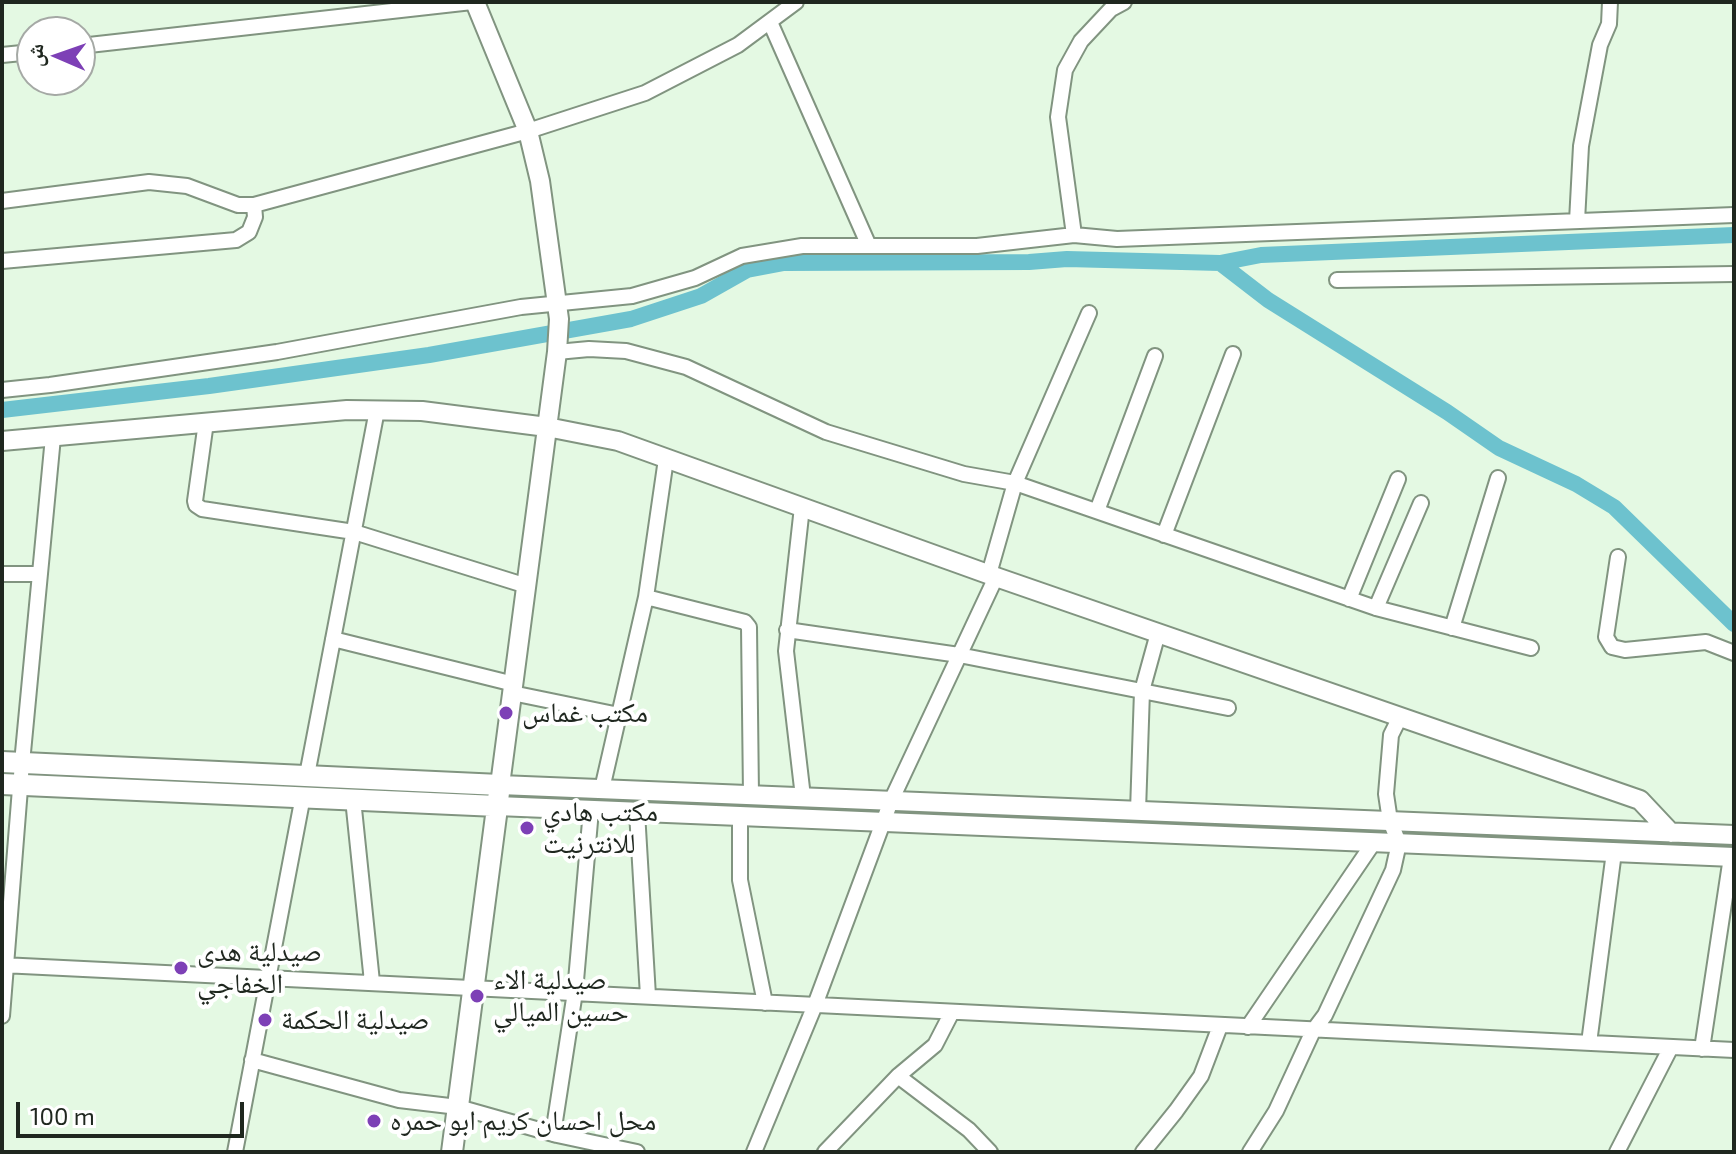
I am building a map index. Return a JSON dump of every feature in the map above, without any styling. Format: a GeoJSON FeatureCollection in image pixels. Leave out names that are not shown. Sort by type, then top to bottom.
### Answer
{"type":"FeatureCollection","features":[{"type":"Feature","properties":{"kind":"main road"},"geometry":{"type":"LineString","coordinates":[[12,762],[500,785],[452,1152]]}},
{"type":"Feature","properties":{"kind":"main road"},"geometry":{"type":"LineString","coordinates":[[11,784],[497,806]]}},
{"type":"Feature","properties":{"kind":"street"},"geometry":{"type":"LineString","coordinates":[[96,44],[351,9],[474,2],[528,131],[540,181],[558,311],[557,352],[500,785],[1734,835]]}},
{"type":"Feature","properties":{"kind":"street"},"geometry":{"type":"LineString","coordinates":[[2,201],[149,182],[187,186],[238,205],[254,205],[528,131],[645,93],[738,45],[796,2]]}},
{"type":"Feature","properties":{"kind":"street"},"geometry":{"type":"LineString","coordinates":[[1074,235],[1058,117],[1065,70],[1081,41],[1111,9],[1124,2]]}},
{"type":"Feature","properties":{"kind":"street"},"geometry":{"type":"LineString","coordinates":[[1577,221],[1581,146],[1600,45],[1609,24],[1610,2]]}},
{"type":"Feature","properties":{"kind":"street"},"geometry":{"type":"LineString","coordinates":[[770,22],[869,246]]}},
{"type":"Feature","properties":{"kind":"street"},"geometry":{"type":"LineString","coordinates":[[2,261],[236,240],[249,232],[255,217],[254,205]]}},
{"type":"Feature","properties":{"kind":"street"},"geometry":{"type":"LineString","coordinates":[[2,390],[558,311],[632,296],[695,278],[742,256],[802,246],[977,246],[1074,235],[1117,239],[1734,215]]}},
{"type":"Feature","properties":{"kind":"street"},"geometry":{"type":"LineString","coordinates":[[1337,280],[1734,274]]}},
{"type":"Feature","properties":{"kind":"street"},"geometry":{"type":"LineString","coordinates":[[754,1152],[815,1005],[891,801],[992,576],[1015,483],[1089,313]]}},
{"type":"Feature","properties":{"kind":"street"},"geometry":{"type":"LineString","coordinates":[[557,352],[589,349],[626,351],[686,367],[826,432],[964,474],[1015,483],[1376,608],[1531,648]]}},
{"type":"Feature","properties":{"kind":"street"},"geometry":{"type":"LineString","coordinates":[[1164,535],[1233,354]]}},
{"type":"Feature","properties":{"kind":"street"},"geometry":{"type":"LineString","coordinates":[[1097,511],[1155,356]]}},
{"type":"Feature","properties":{"kind":"street"},"geometry":{"type":"LineString","coordinates":[[2,441],[347,410],[422,411],[547,427],[618,441],[992,576],[1640,800],[1671,833]]}},
{"type":"Feature","properties":{"kind":"street"},"geometry":{"type":"LineString","coordinates":[[307,775],[377,410]]}},
{"type":"Feature","properties":{"kind":"street"},"geometry":{"type":"LineString","coordinates":[[206,422],[196,505],[202,509],[354,532],[527,586]]}},
{"type":"Feature","properties":{"kind":"street"},"geometry":{"type":"LineString","coordinates":[[2,1016],[12,762],[40,574],[53,437]]}},
{"type":"Feature","properties":{"kind":"street"},"geometry":{"type":"LineString","coordinates":[[602,789],[646,597],[666,459]]}},
{"type":"Feature","properties":{"kind":"street"},"geometry":{"type":"LineString","coordinates":[[1452,628],[1498,478]]}},
{"type":"Feature","properties":{"kind":"street"},"geometry":{"type":"LineString","coordinates":[[1349,599],[1398,479]]}},
{"type":"Feature","properties":{"kind":"street"},"geometry":{"type":"LineString","coordinates":[[1376,608],[1421,503]]}},
{"type":"Feature","properties":{"kind":"street"},"geometry":{"type":"LineString","coordinates":[[802,507],[786,651],[803,797]]}},
{"type":"Feature","properties":{"kind":"street"},"geometry":{"type":"LineString","coordinates":[[1618,557],[1606,637],[1612,647],[1625,650],[1706,642],[1734,653]]}},
{"type":"Feature","properties":{"kind":"street"},"geometry":{"type":"LineString","coordinates":[[2,574],[40,574]]}},
{"type":"Feature","properties":{"kind":"street"},"geometry":{"type":"LineString","coordinates":[[646,597],[745,622],[749,627],[751,795]]}},
{"type":"Feature","properties":{"kind":"street"},"geometry":{"type":"LineString","coordinates":[[787,630],[959,655],[1228,708]]}},
{"type":"Feature","properties":{"kind":"street"},"geometry":{"type":"LineString","coordinates":[[1138,811],[1142,691],[1158,633]]}},
{"type":"Feature","properties":{"kind":"street"},"geometry":{"type":"LineString","coordinates":[[333,639],[619,715]]}},
{"type":"Feature","properties":{"kind":"street"},"geometry":{"type":"LineString","coordinates":[[1250,1152],[1276,1111],[1313,1031],[1325,1015],[1393,870],[1399,843],[1390,821],[1386,794],[1391,735],[1400,717]]}},
{"type":"Feature","properties":{"kind":"street"},"geometry":{"type":"LineString","coordinates":[[235,1152],[303,796]]}},
{"type":"Feature","properties":{"kind":"street"},"geometry":{"type":"LineString","coordinates":[[353,799],[372,982]]}},
{"type":"Feature","properties":{"kind":"street"},"geometry":{"type":"LineString","coordinates":[[497,806],[1733,857],[1702,1049]]}},
{"type":"Feature","properties":{"kind":"street"},"geometry":{"type":"LineString","coordinates":[[553,1134],[575,992],[591,810]]}},
{"type":"Feature","properties":{"kind":"street"},"geometry":{"type":"LineString","coordinates":[[637,812],[648,996]]}},
{"type":"Feature","properties":{"kind":"street"},"geometry":{"type":"LineString","coordinates":[[740,816],[740,880],[765,1003]]}},
{"type":"Feature","properties":{"kind":"street"},"geometry":{"type":"LineString","coordinates":[[1248,1027],[1374,842]]}},
{"type":"Feature","properties":{"kind":"street"},"geometry":{"type":"LineString","coordinates":[[1589,1043],[1614,852]]}},
{"type":"Feature","properties":{"kind":"street"},"geometry":{"type":"LineString","coordinates":[[4,965],[1734,1050]]}},
{"type":"Feature","properties":{"kind":"street"},"geometry":{"type":"LineString","coordinates":[[825,1152],[898,1076],[935,1045],[952,1012]]}},
{"type":"Feature","properties":{"kind":"street"},"geometry":{"type":"LineString","coordinates":[[1143,1152],[1201,1076],[1220,1026]]}},
{"type":"Feature","properties":{"kind":"street"},"geometry":{"type":"LineString","coordinates":[[1617,1152],[1671,1047]]}},
{"type":"Feature","properties":{"kind":"street"},"geometry":{"type":"LineString","coordinates":[[252,1060],[399,1100],[458,1107],[553,1134],[637,1152]]}},
{"type":"Feature","properties":{"kind":"street"},"geometry":{"type":"LineString","coordinates":[[898,1076],[969,1130],[990,1152]]}},
{"type":"Feature","properties":{"kind":"waterway"},"geometry":{"type":"LineString","coordinates":[[2,410],[209,386],[429,355],[631,319],[701,296],[747,270],[784,263],[1029,262],[1067,259],[1220,263],[1261,255],[1734,235]]}},
{"type":"Feature","properties":{"kind":"waterway"},"geometry":{"type":"LineString","coordinates":[[1220,263],[1268,300],[1499,448],[1576,484],[1614,507],[1734,624]]}},
{"type":"Feature","properties":{"kind":"place","name":"مكتب غماس"},"geometry":{"type":"Point","coordinates":[506,713]}},
{"type":"Feature","properties":{"kind":"place","name":"مكتب هادي للانترنيت"},"geometry":{"type":"Point","coordinates":[527,828]}},
{"type":"Feature","properties":{"kind":"place","name":"صيدلية هدى الخفاجي"},"geometry":{"type":"Point","coordinates":[181,968]}},
{"type":"Feature","properties":{"kind":"place","name":"صيدلية الاء حسين الميالي"},"geometry":{"type":"Point","coordinates":[477,996]}},
{"type":"Feature","properties":{"kind":"place","name":"صيدلية الحكمة"},"geometry":{"type":"Point","coordinates":[265,1020]}},
{"type":"Feature","properties":{"kind":"place","name":"محل احسان كريم ابو حمره"},"geometry":{"type":"Point","coordinates":[374,1121]}}]}
